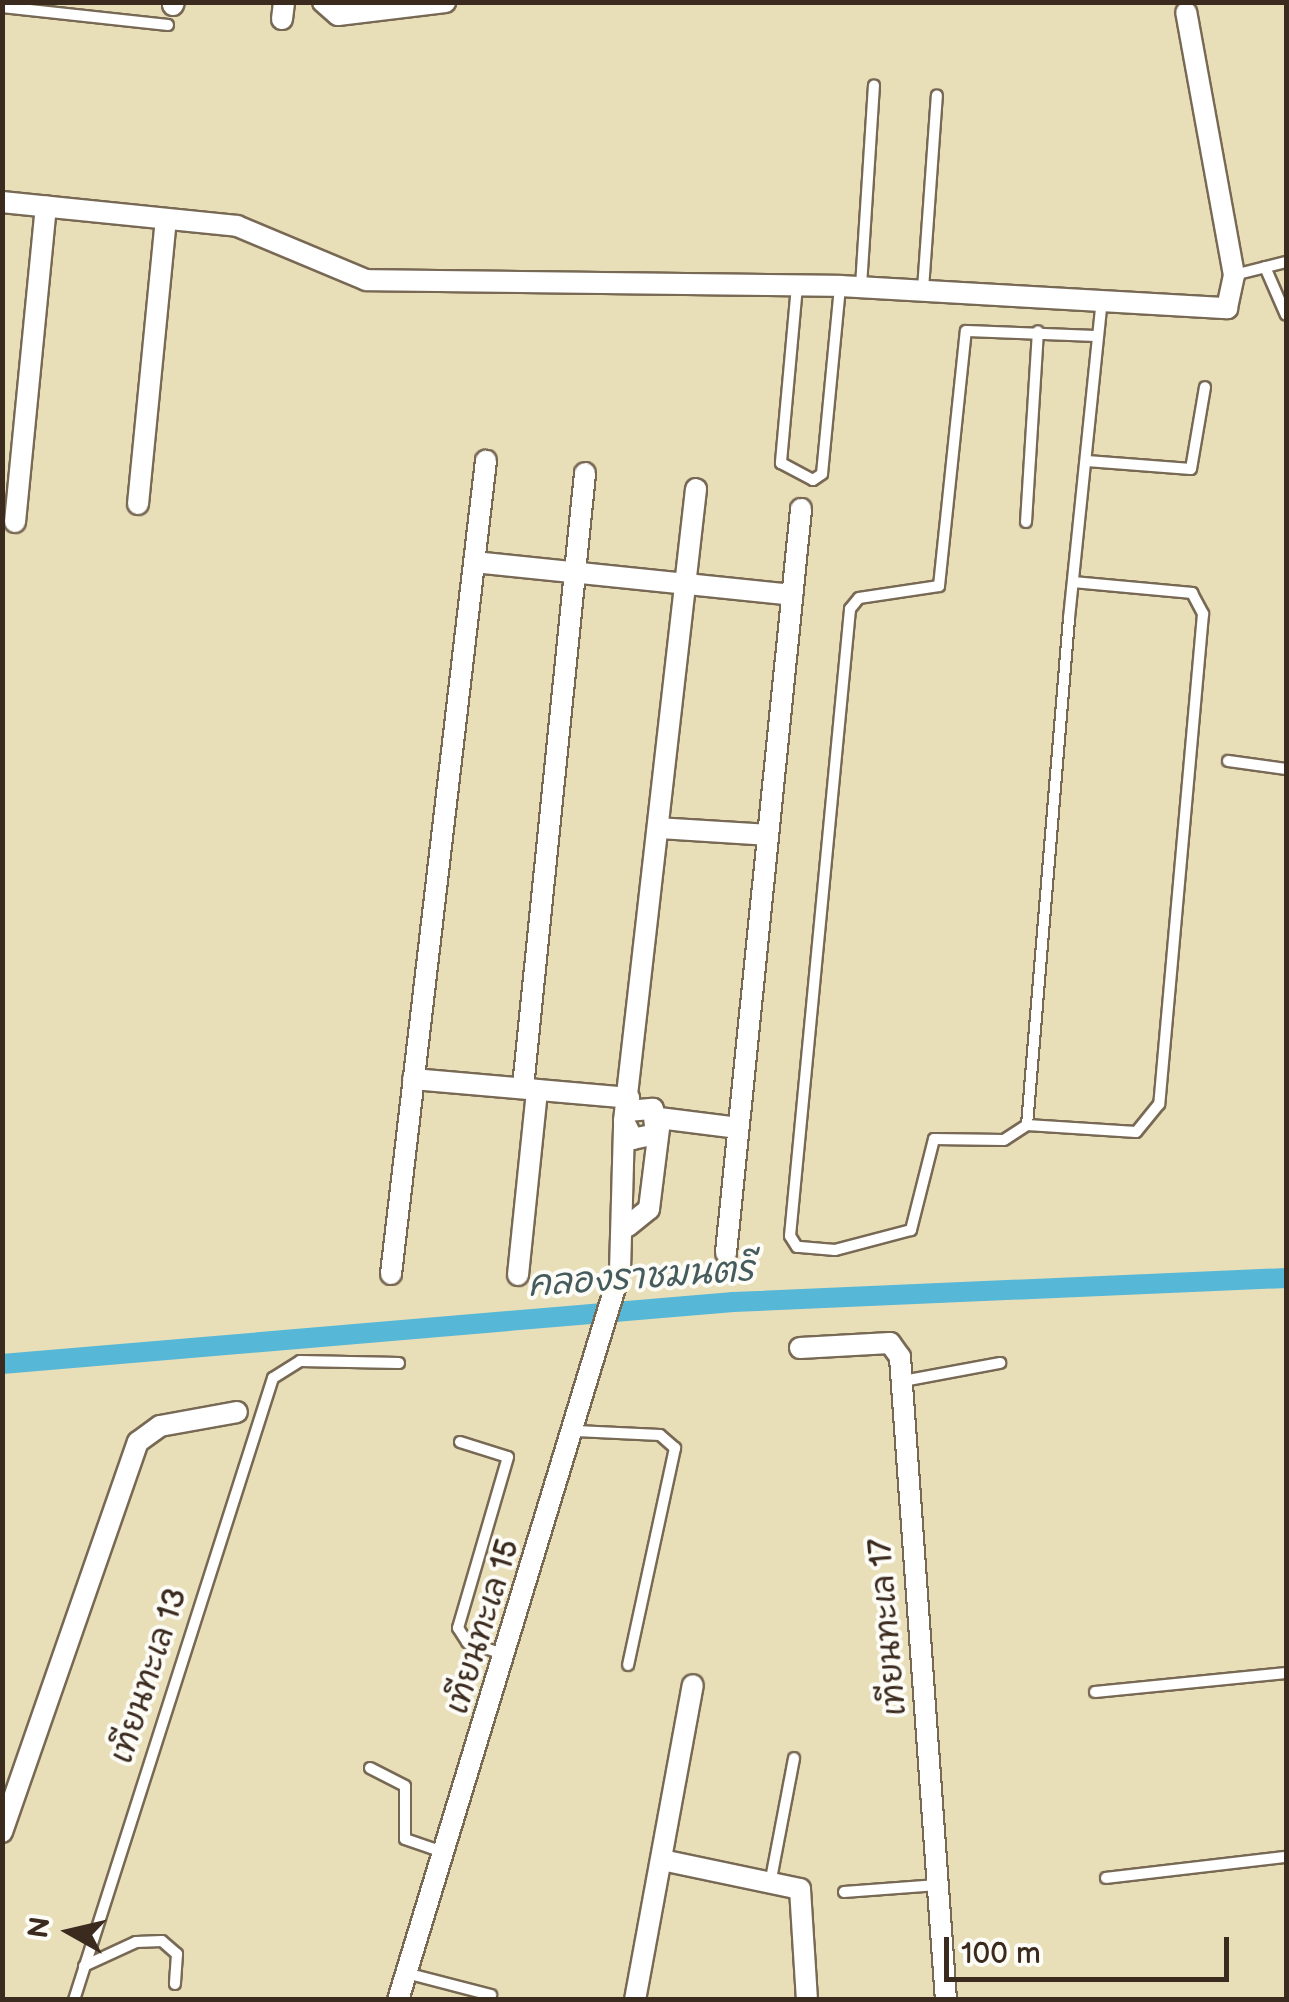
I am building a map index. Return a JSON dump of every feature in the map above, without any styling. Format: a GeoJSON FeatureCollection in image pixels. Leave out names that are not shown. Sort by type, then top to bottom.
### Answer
{"type":"FeatureCollection","features":[{"type":"Feature","properties":{"kind":"street"},"geometry":{"type":"LineString","coordinates":[[323,2],[338,15],[433,3]]}},
{"type":"Feature","properties":{"kind":"street"},"geometry":{"type":"LineString","coordinates":[[2,202],[249,230],[366,280],[850,287],[1102,296],[1228,308],[1234,275],[1186,12]]}},
{"type":"Feature","properties":{"kind":"street"},"geometry":{"type":"LineString","coordinates":[[15,522],[46,206]]}},
{"type":"Feature","properties":{"kind":"street"},"geometry":{"type":"LineString","coordinates":[[138,504],[166,219]]}},
{"type":"Feature","properties":{"kind":"street"},"geometry":{"type":"LineString","coordinates":[[390,1274],[486,461]]}},
{"type":"Feature","properties":{"kind":"street"},"geometry":{"type":"LineString","coordinates":[[518,1275],[572,572],[585,473]]}},
{"type":"Feature","properties":{"kind":"street"},"geometry":{"type":"LineString","coordinates":[[413,1078],[530,1089],[627,1111],[648,1106],[659,1123],[649,1209],[628,1226],[617,1206],[627,1111],[658,828],[696,490]]}},
{"type":"Feature","properties":{"kind":"street"},"geometry":{"type":"LineString","coordinates":[[726,1252],[801,509]]}},
{"type":"Feature","properties":{"kind":"street"},"geometry":{"type":"LineString","coordinates":[[474,562],[792,595]]}},
{"type":"Feature","properties":{"kind":"street"},"geometry":{"type":"LineString","coordinates":[[658,828],[768,835]]}},
{"type":"Feature","properties":{"kind":"street"},"geometry":{"type":"LineString","coordinates":[[627,1111],[639,1142],[659,1123],[738,1128]]}},
{"type":"Feature","properties":{"kind":"street","name":"เทียนทะเล 15"},"geometry":{"type":"LineString","coordinates":[[398,2000],[576,1430],[620,1271],[628,1226]]}},
{"type":"Feature","properties":{"kind":"street","name":"เทียนทะเล 17"},"geometry":{"type":"LineString","coordinates":[[800,1348],[890,1343],[902,1382],[946,2000]]}},
{"type":"Feature","properties":{"kind":"street"},"geometry":{"type":"LineString","coordinates":[[2,1832],[138,1442],[160,1426],[236,1412]]}},
{"type":"Feature","properties":{"kind":"street"},"geometry":{"type":"LineString","coordinates":[[635,2000],[693,1685]]}},
{"type":"Feature","properties":{"kind":"street"},"geometry":{"type":"LineString","coordinates":[[662,1860],[771,1879],[804,1898],[808,2000]]}},
{"type":"Feature","properties":{"kind":"lane"},"geometry":{"type":"LineString","coordinates":[[2,6],[172,11]]}},
{"type":"Feature","properties":{"kind":"lane"},"geometry":{"type":"LineString","coordinates":[[796,286],[781,463],[813,480],[822,474],[874,85]]}},
{"type":"Feature","properties":{"kind":"lane"},"geometry":{"type":"LineString","coordinates":[[923,290],[937,96]]}},
{"type":"Feature","properties":{"kind":"lane"},"geometry":{"type":"LineString","coordinates":[[1234,275],[1286,262]]}},
{"type":"Feature","properties":{"kind":"lane"},"geometry":{"type":"LineString","coordinates":[[1266,268],[1286,315]]}},
{"type":"Feature","properties":{"kind":"lane"},"geometry":{"type":"LineString","coordinates":[[1026,1125],[1102,296]]}},
{"type":"Feature","properties":{"kind":"lane"},"geometry":{"type":"LineString","coordinates":[[1073,582],[1192,593],[1204,614],[1157,1118],[1136,1132],[1026,1125],[1004,1140],[934,1139],[919,1215],[894,1238],[809,1250],[790,1236],[850,610],[860,598],[928,594],[940,582],[966,330],[1096,336]]}},
{"type":"Feature","properties":{"kind":"lane"},"geometry":{"type":"LineString","coordinates":[[1026,522],[1038,332]]}},
{"type":"Feature","properties":{"kind":"lane"},"geometry":{"type":"LineString","coordinates":[[1087,460],[1191,469],[1206,387]]}},
{"type":"Feature","properties":{"kind":"lane"},"geometry":{"type":"LineString","coordinates":[[1228,761],[1286,769]]}},
{"type":"Feature","properties":{"kind":"lane","name":"เทียนทะเล 13"},"geometry":{"type":"LineString","coordinates":[[74,2000],[279,1369],[399,1363]]}},
{"type":"Feature","properties":{"kind":"lane"},"geometry":{"type":"LineString","coordinates":[[902,1382],[1000,1363]]}},
{"type":"Feature","properties":{"kind":"lane"},"geometry":{"type":"LineString","coordinates":[[576,1430],[660,1436],[675,1448],[628,1665]]}},
{"type":"Feature","properties":{"kind":"lane"},"geometry":{"type":"LineString","coordinates":[[460,1442],[508,1457],[458,1628],[467,1642],[506,1655]]}},
{"type":"Feature","properties":{"kind":"lane"},"geometry":{"type":"LineString","coordinates":[[1095,1692],[1286,1674]]}},
{"type":"Feature","properties":{"kind":"lane"},"geometry":{"type":"LineString","coordinates":[[771,1879],[794,1758]]}},
{"type":"Feature","properties":{"kind":"lane"},"geometry":{"type":"LineString","coordinates":[[370,1768],[404,1786],[405,1839],[444,1852]]}},
{"type":"Feature","properties":{"kind":"lane"},"geometry":{"type":"LineString","coordinates":[[1106,1878],[1286,1857]]}},
{"type":"Feature","properties":{"kind":"lane"},"geometry":{"type":"LineString","coordinates":[[844,1892],[938,1884]]}},
{"type":"Feature","properties":{"kind":"lane"},"geometry":{"type":"LineString","coordinates":[[84,1966],[136,1942],[162,1941],[176,1954],[175,1984]]}},
{"type":"Feature","properties":{"kind":"lane"},"geometry":{"type":"LineString","coordinates":[[406,1974],[491,1995]]}},
{"type":"Feature","properties":{"kind":"waterway","name":"คลองราชมนตรี"},"geometry":{"type":"LineString","coordinates":[[2,1364],[733,1302],[1286,1278]]}}]}
